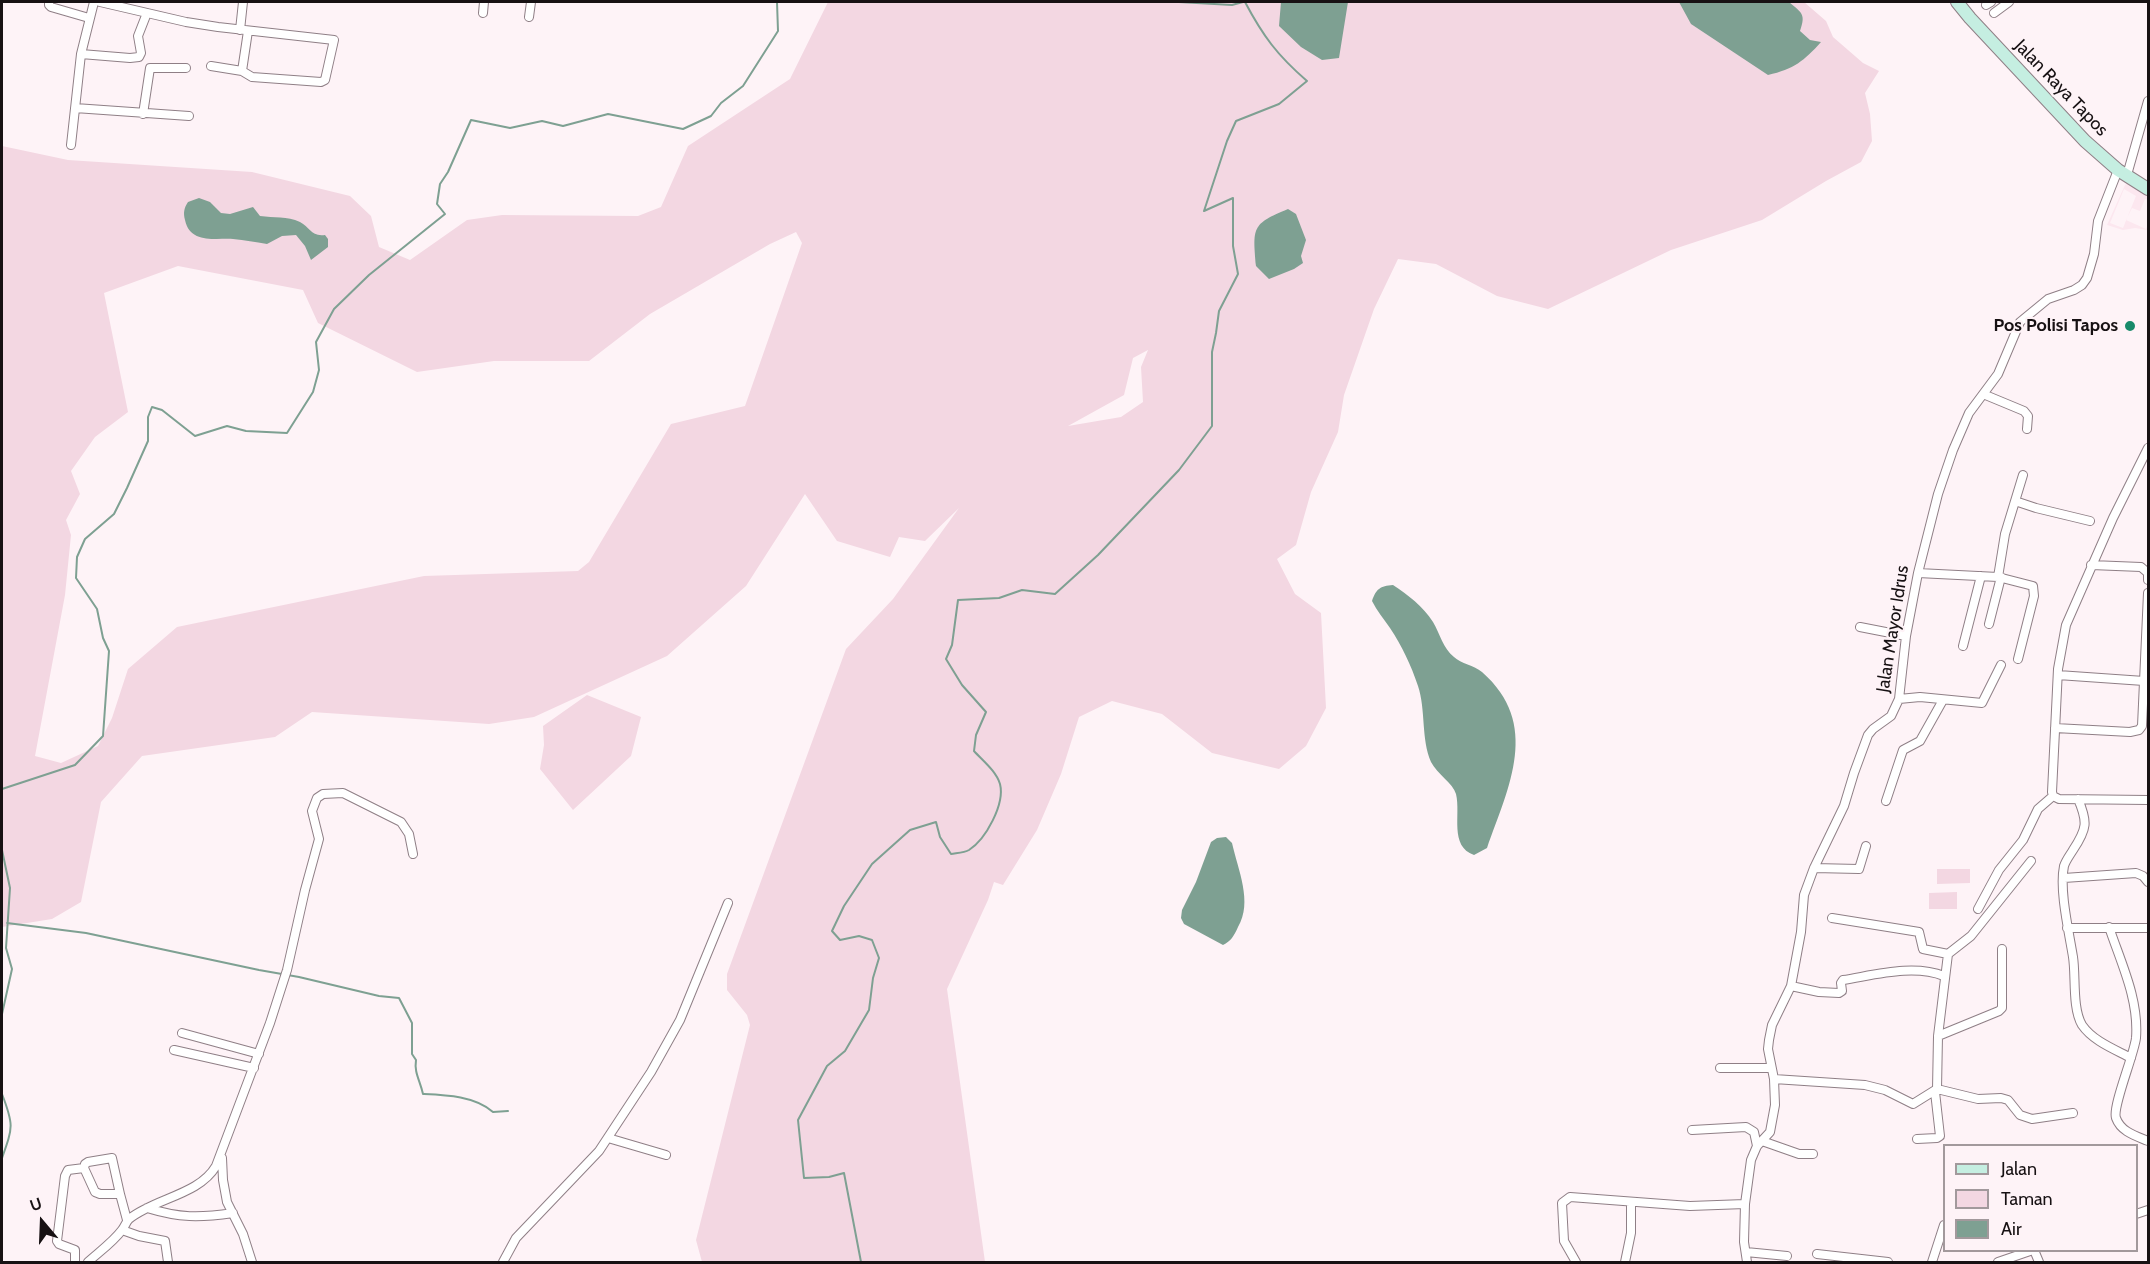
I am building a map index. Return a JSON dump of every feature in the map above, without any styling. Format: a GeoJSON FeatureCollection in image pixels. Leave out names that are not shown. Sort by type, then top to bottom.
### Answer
{"type":"FeatureCollection","features":[{"type":"Feature","properties":{"kind":"main road","name":"Jalan Raya Tapos"},"geometry":{"type":"LineString","coordinates":[[1957,2],[2085,141],[2122,173],[2148,189]]}},
{"type":"Feature","properties":{"kind":"street"},"geometry":{"type":"LineString","coordinates":[[49,2],[51,7],[89,18]]}},
{"type":"Feature","properties":{"kind":"street"},"geometry":{"type":"LineString","coordinates":[[71,145],[81,54],[94,2]]}},
{"type":"Feature","properties":{"kind":"street"},"geometry":{"type":"LineString","coordinates":[[100,2],[244,31],[334,40],[325,80],[321,82],[252,77],[242,71],[211,66]]}},
{"type":"Feature","properties":{"kind":"street"},"geometry":{"type":"LineString","coordinates":[[242,71],[243,2]]}},
{"type":"Feature","properties":{"kind":"street"},"geometry":{"type":"LineString","coordinates":[[483,14],[484,2]]}},
{"type":"Feature","properties":{"kind":"street"},"geometry":{"type":"LineString","coordinates":[[529,17],[531,2]]}},
{"type":"Feature","properties":{"kind":"street"},"geometry":{"type":"LineString","coordinates":[[1994,13],[2009,2]]}},
{"type":"Feature","properties":{"kind":"street"},"geometry":{"type":"LineString","coordinates":[[81,54],[139,57],[141,53],[138,36],[147,13]]}},
{"type":"Feature","properties":{"kind":"street"},"geometry":{"type":"LineString","coordinates":[[143,114],[150,68],[186,68]]}},
{"type":"Feature","properties":{"kind":"street","name":"Jalan Mayor Idrus"},"geometry":{"type":"LineString","coordinates":[[1747,1263],[1745,1204],[1751,1160],[1759,1144],[1770,1132],[1775,1106],[1774,1079],[1768,1049],[1772,1025],[1791,986],[1801,932],[1802,902],[1814,868],[1844,806],[1868,735],[1891,716],[1899,699],[1906,636],[1918,573],[1938,494],[1953,450],[1970,413],[1998,374],[2020,322],[2048,299],[2074,290],[2087,278],[2094,254],[2098,221],[2122,173],[2148,100]]}},
{"type":"Feature","properties":{"kind":"street"},"geometry":{"type":"LineString","coordinates":[[75,108],[189,116]]}},
{"type":"Feature","properties":{"kind":"street"},"geometry":{"type":"LineString","coordinates":[[1983,394],[2024,411],[2028,416],[2027,429]]}},
{"type":"Feature","properties":{"kind":"street"},"geometry":{"type":"LineString","coordinates":[[2148,448],[2091,565],[2066,625],[2058,675],[2052,792],[2059,799],[2148,800]]}},
{"type":"Feature","properties":{"kind":"street"},"geometry":{"type":"LineString","coordinates":[[1989,624],[2000,577],[2005,534],[2023,476]]}},
{"type":"Feature","properties":{"kind":"street"},"geometry":{"type":"LineString","coordinates":[[2015,501],[2090,521]]}},
{"type":"Feature","properties":{"kind":"street"},"geometry":{"type":"LineString","coordinates":[[2091,565],[2141,567],[2148,573],[2148,580]]}},
{"type":"Feature","properties":{"kind":"street"},"geometry":{"type":"LineString","coordinates":[[1918,573],[2000,577],[2030,584],[2034,590],[2018,659]]}},
{"type":"Feature","properties":{"kind":"street"},"geometry":{"type":"LineString","coordinates":[[1963,646],[1981,576]]}},
{"type":"Feature","properties":{"kind":"street"},"geometry":{"type":"LineString","coordinates":[[2055,728],[2130,732],[2139,730],[2142,726],[2148,592]]}},
{"type":"Feature","properties":{"kind":"street"},"geometry":{"type":"LineString","coordinates":[[1860,627],[1906,636]]}},
{"type":"Feature","properties":{"kind":"street"},"geometry":{"type":"LineString","coordinates":[[1899,699],[1920,697],[1982,703],[2001,665]]}},
{"type":"Feature","properties":{"kind":"street"},"geometry":{"type":"LineString","coordinates":[[2058,675],[2144,681]]}},
{"type":"Feature","properties":{"kind":"street"},"geometry":{"type":"LineString","coordinates":[[1886,801],[1903,750],[1920,741],[1943,700]]}},
{"type":"Feature","properties":{"kind":"street"},"geometry":{"type":"LineString","coordinates":[[88,1263],[122,1230],[127,1220],[210,1177],[222,1154],[286,974],[319,839],[312,812],[317,798],[323,794],[344,793],[401,822],[409,834],[413,854]]}},
{"type":"Feature","properties":{"kind":"street"},"geometry":{"type":"LineString","coordinates":[[1978,909],[1999,870],[2023,840],[2038,809],[2054,796]]}},
{"type":"Feature","properties":{"kind":"street"},"geometry":{"type":"LineString","coordinates":[[2078,799],[2084,814],[2085,830],[2064,865],[2067,928],[2073,957],[2077,1007],[2082,1024],[2101,1042],[2131,1058]]}},
{"type":"Feature","properties":{"kind":"street"},"geometry":{"type":"LineString","coordinates":[[1814,868],[1859,870],[1866,846]]}},
{"type":"Feature","properties":{"kind":"street"},"geometry":{"type":"LineString","coordinates":[[1917,1139],[1940,1136],[1936,1091],[1938,1036],[1948,954],[1971,936],[2031,861]]}},
{"type":"Feature","properties":{"kind":"street"},"geometry":{"type":"LineString","coordinates":[[2064,878],[2136,873],[2148,882]]}},
{"type":"Feature","properties":{"kind":"street"},"geometry":{"type":"LineString","coordinates":[[503,1263],[516,1238],[608,1138],[671,1040],[728,903]]}},
{"type":"Feature","properties":{"kind":"street"},"geometry":{"type":"LineString","coordinates":[[1832,918],[1918,932],[1923,949],[1948,954]]}},
{"type":"Feature","properties":{"kind":"street"},"geometry":{"type":"LineString","coordinates":[[2109,927],[2129,981],[2134,1002],[2136,1039],[2115,1113],[2116,1118],[2127,1132],[2148,1141]]}},
{"type":"Feature","properties":{"kind":"street"},"geometry":{"type":"LineString","coordinates":[[2067,928],[2148,928]]}},
{"type":"Feature","properties":{"kind":"street"},"geometry":{"type":"LineString","coordinates":[[1938,1036],[2002,1008],[2002,949]]}},
{"type":"Feature","properties":{"kind":"street"},"geometry":{"type":"LineString","coordinates":[[1791,986],[1819,992],[1839,993],[1842,991],[1841,983],[1844,980],[1878,973],[1934,972],[1944,976]]}},
{"type":"Feature","properties":{"kind":"street"},"geometry":{"type":"LineString","coordinates":[[182,1033],[259,1054]]}},
{"type":"Feature","properties":{"kind":"street"},"geometry":{"type":"LineString","coordinates":[[174,1050],[254,1068]]}},
{"type":"Feature","properties":{"kind":"street"},"geometry":{"type":"LineString","coordinates":[[1720,1068],[1771,1068]]}},
{"type":"Feature","properties":{"kind":"street"},"geometry":{"type":"LineString","coordinates":[[1774,1079],[1865,1085],[1885,1090],[1913,1104],[1936,1091],[1978,1098],[2001,1098],[2008,1100],[2020,1115],[2032,1119],[2073,1113]]}},
{"type":"Feature","properties":{"kind":"street"},"geometry":{"type":"LineString","coordinates":[[1692,1130],[1746,1127],[1754,1132],[1759,1144],[1799,1154],[1813,1154]]}},
{"type":"Feature","properties":{"kind":"street"},"geometry":{"type":"LineString","coordinates":[[608,1138],[666,1155]]}},
{"type":"Feature","properties":{"kind":"street"},"geometry":{"type":"LineString","coordinates":[[222,1154],[227,1202],[243,1234],[252,1263]]}},
{"type":"Feature","properties":{"kind":"street"},"geometry":{"type":"LineString","coordinates":[[84,1168],[88,1162],[112,1158],[127,1220]]}},
{"type":"Feature","properties":{"kind":"street"},"geometry":{"type":"LineString","coordinates":[[75,1263],[75,1250],[57,1241],[67,1172],[72,1168],[84,1168]]}},
{"type":"Feature","properties":{"kind":"street"},"geometry":{"type":"LineString","coordinates":[[84,1168],[95,1192],[120,1194]]}},
{"type":"Feature","properties":{"kind":"street"},"geometry":{"type":"LineString","coordinates":[[1576,1263],[1564,1241],[1562,1203],[1570,1197],[1690,1206],[1745,1204]]}},
{"type":"Feature","properties":{"kind":"street"},"geometry":{"type":"LineString","coordinates":[[1625,1263],[1631,1233],[1631,1202]]}},
{"type":"Feature","properties":{"kind":"street"},"geometry":{"type":"LineString","coordinates":[[147,1208],[180,1217],[233,1213]]}},
{"type":"Feature","properties":{"kind":"street"},"geometry":{"type":"LineString","coordinates":[[1932,1263],[1943,1228]]}},
{"type":"Feature","properties":{"kind":"street"},"geometry":{"type":"LineString","coordinates":[[122,1230],[165,1241],[168,1263]]}},
{"type":"Feature","properties":{"kind":"street"},"geometry":{"type":"LineString","coordinates":[[1746,1252],[1787,1256]]}},
{"type":"Feature","properties":{"kind":"street"},"geometry":{"type":"LineString","coordinates":[[1998,1263],[2030,1252]]}},
{"type":"Feature","properties":{"kind":"street"},"geometry":{"type":"LineString","coordinates":[[1817,1254],[1888,1263]]}},
{"type":"Feature","properties":{"kind":"shaded area"},"geometry":{"type":"Polygon","coordinates":[[[2129,181],[2148,194],[2148,200],[2145,199],[2140,211],[2132,208],[2127,217],[2136,196],[2124,189],[2110,223],[2123,228],[2126,220],[2146,229],[2148,224],[2148,230],[2135,228],[2123,230],[2107,225],[2125,185],[2129,181]]]}},
{"type":"Feature","properties":{"kind":"green space"},"geometry":{"type":"Polygon","coordinates":[[[828,2],[1804,2],[1826,21],[1833,37],[1863,63],[1879,71],[1865,93],[1870,114],[1872,141],[1861,162],[1762,220],[1671,250],[1548,309],[1497,296],[1436,264],[1398,259],[1374,309],[1344,395],[1338,432],[1311,492],[1296,545],[1277,559],[1295,594],[1321,613],[1326,708],[1306,746],[1279,769],[1212,753],[1162,714],[1112,701],[1079,717],[1061,774],[1037,830],[1003,885],[994,882],[947,989],[985,1262],[702,1262],[696,1240],[750,1025],[747,1015],[727,990],[727,974],[846,649],[893,599],[959,508],[925,541],[899,537],[890,557],[837,541],[805,494],[746,586],[667,656],[534,717],[489,724],[312,712],[275,737],[142,756],[101,802],[81,902],[52,919],[2,927],[2,146],[68,160],[252,172],[350,196],[371,216],[379,247],[410,260],[467,220],[502,215],[638,216],[661,207],[688,146],[790,79],[828,2]],[[796,232],[770,244],[650,314],[589,361],[494,361],[417,372],[318,323],[303,290],[178,266],[104,293],[128,412],[95,437],[71,471],[80,494],[66,520],[71,535],[65,595],[35,756],[61,763],[98,746],[112,718],[128,669],[177,627],[424,576],[578,571],[589,562],[671,424],[745,406],[802,243],[796,232]],[[1148,350],[1133,358],[1124,395],[1068,426],[1121,417],[1143,402],[1141,367],[1148,350]]]}},
{"type":"Feature","properties":{"kind":"green space"},"geometry":{"type":"Polygon","coordinates":[[[587,695],[641,717],[631,756],[573,810],[540,769],[544,745],[543,726],[587,695]]]}},
{"type":"Feature","properties":{"kind":"green space"},"geometry":{"type":"Polygon","coordinates":[[[1937,869],[1970,869],[1970,883],[1937,884],[1937,869]]]}},
{"type":"Feature","properties":{"kind":"green space"},"geometry":{"type":"Polygon","coordinates":[[[1957,892],[1957,909],[1929,909],[1929,893],[1957,892]]]}},
{"type":"Feature","properties":{"kind":"water"},"geometry":{"type":"Polygon","coordinates":[[[1281,2],[1348,2],[1339,58],[1322,60],[1301,47],[1279,26],[1281,2]]]}},
{"type":"Feature","properties":{"kind":"water"},"geometry":{"type":"Polygon","coordinates":[[[1679,2],[1789,2],[1802,14],[1803,21],[1800,31],[1810,40],[1821,42],[1798,63],[1768,75],[1691,24],[1679,2]]]}},
{"type":"Feature","properties":{"kind":"water"},"geometry":{"type":"Polygon","coordinates":[[[199,198],[210,202],[221,213],[230,214],[253,207],[260,216],[295,220],[317,235],[325,235],[328,239],[328,247],[311,260],[305,246],[296,235],[282,236],[267,244],[198,236],[188,228],[184,213],[188,202],[199,198]]]}},
{"type":"Feature","properties":{"kind":"water"},"geometry":{"type":"Polygon","coordinates":[[[1288,209],[1296,214],[1306,240],[1301,256],[1303,263],[1269,279],[1256,266],[1255,235],[1257,229],[1267,219],[1288,209]]]}},
{"type":"Feature","properties":{"kind":"water"},"geometry":{"type":"Polygon","coordinates":[[[1393,585],[1425,611],[1450,653],[1482,672],[1500,692],[1511,713],[1515,734],[1515,756],[1511,779],[1487,848],[1474,855],[1461,845],[1456,794],[1431,762],[1418,686],[1406,656],[1372,601],[1379,589],[1393,585]]]}},
{"type":"Feature","properties":{"kind":"water"},"geometry":{"type":"Polygon","coordinates":[[[1226,837],[1232,843],[1243,886],[1244,907],[1235,933],[1223,945],[1184,924],[1181,918],[1182,910],[1196,882],[1211,842],[1217,838],[1226,837]]]}},
{"type":"Feature","properties":{"kind":"waterway"},"geometry":{"type":"LineString","coordinates":[[2,789],[75,765],[103,736],[109,651],[103,638],[97,609],[76,578],[77,557],[85,539],[114,514],[148,441],[148,417],[152,407],[162,410],[195,436],[227,426],[246,431],[287,433],[313,392],[319,370],[316,342],[334,309],[369,275],[445,214],[437,204],[440,184],[448,172],[471,120],[510,128],[542,121],[563,126],[608,114],[683,129],[711,116],[721,103],[743,86],[778,31],[777,2]]}},
{"type":"Feature","properties":{"kind":"waterway"},"geometry":{"type":"LineString","coordinates":[[1179,2],[1232,5],[1243,2]]}},
{"type":"Feature","properties":{"kind":"waterway"},"geometry":{"type":"LineString","coordinates":[[861,1262],[844,1173],[829,1177],[804,1178],[798,1120],[827,1066],[845,1051],[869,1010],[873,978],[879,958],[872,940],[859,936],[840,940],[832,931],[844,906],[872,864],[910,830],[936,822],[940,837],[951,854],[962,852],[969,850],[982,838],[997,811],[1000,801],[1000,784],[992,770],[974,751],[976,735],[986,712],[962,685],[946,659],[952,645],[958,600],[999,598],[1022,590],[1055,594],[1098,555],[1179,470],[1212,426],[1212,352],[1219,311],[1238,274],[1233,246],[1233,198],[1204,211],[1236,121],[1279,104],[1307,81],[1272,44],[1245,2]]}},
{"type":"Feature","properties":{"kind":"waterway"},"geometry":{"type":"LineString","coordinates":[[2,850],[10,888],[6,948],[12,969],[2,1014]]}},
{"type":"Feature","properties":{"kind":"waterway"},"geometry":{"type":"LineString","coordinates":[[7,923],[86,933],[379,996],[399,998],[412,1023],[412,1054],[416,1060],[423,1094],[469,1100],[493,1112],[508,1111]]}},
{"type":"Feature","properties":{"kind":"waterway"},"geometry":{"type":"LineString","coordinates":[[2,1094],[11,1126],[2,1158]]}},
{"type":"Feature","properties":{"kind":"place","name":"Pos Polisi Tapos"},"geometry":{"type":"Point","coordinates":[2130,326]}}]}
